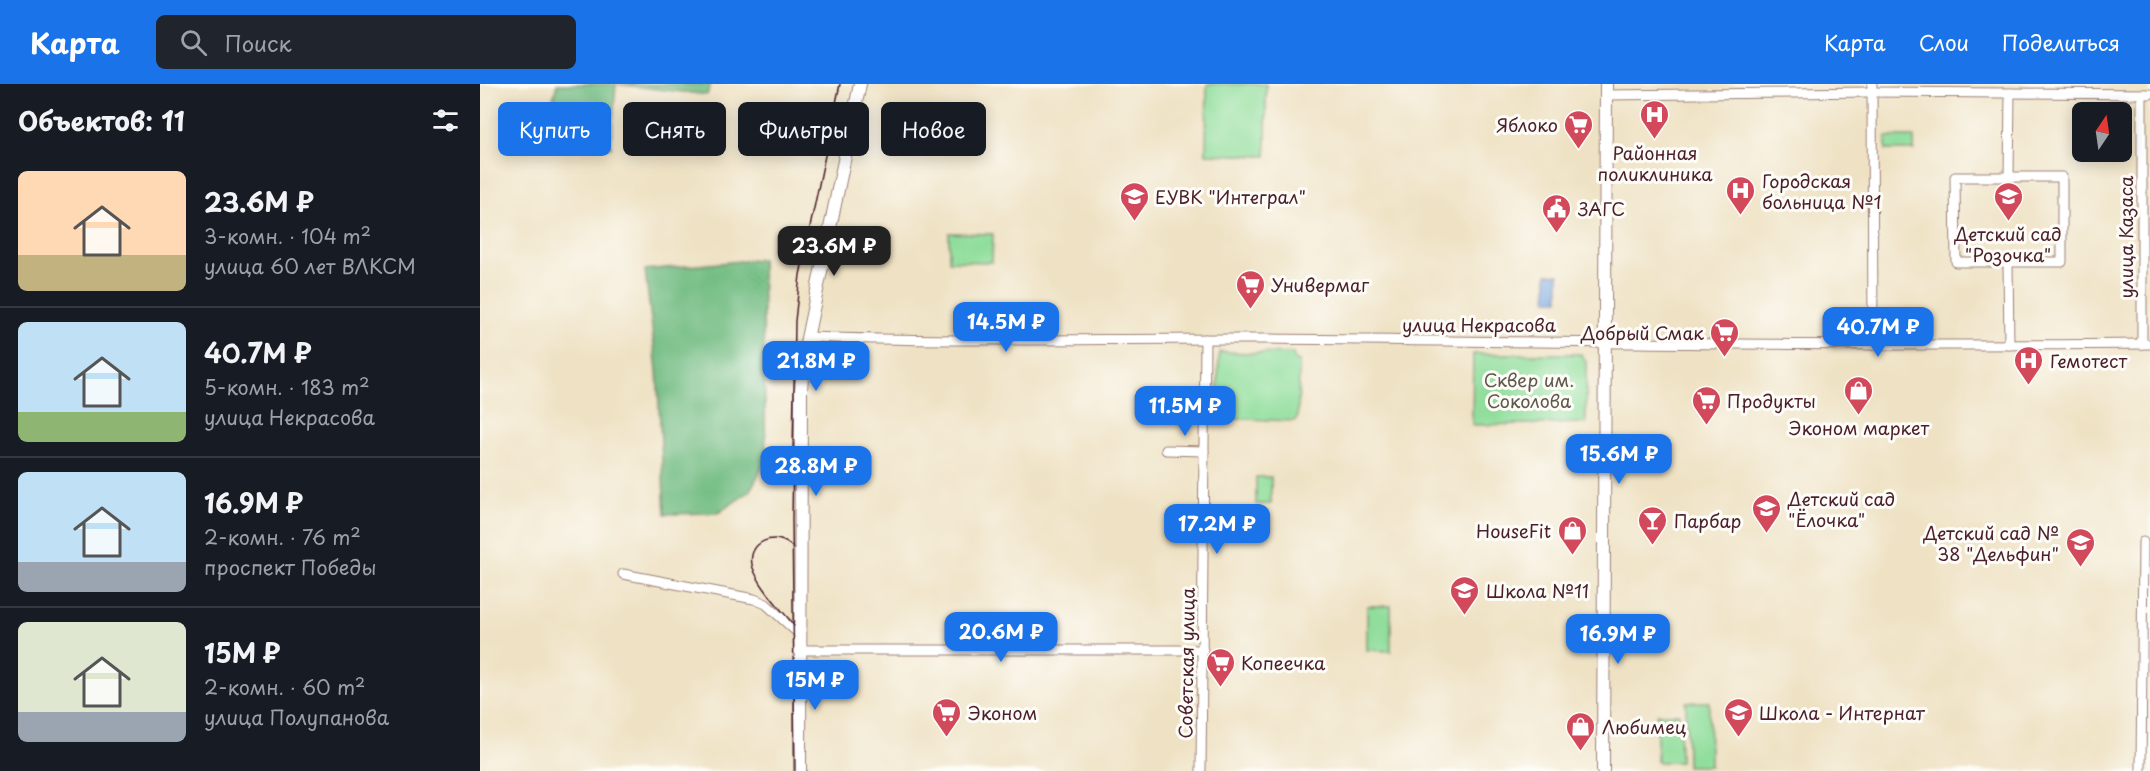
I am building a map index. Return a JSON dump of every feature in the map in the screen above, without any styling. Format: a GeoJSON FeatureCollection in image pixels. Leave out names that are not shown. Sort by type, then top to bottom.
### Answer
{"type":"FeatureCollection","features":[{"type":"Feature","properties":{"kind":"street"},"geometry":{"type":"LineString","coordinates":[[800,771],[801,390],[808,337],[860,84]]}},
{"type":"Feature","properties":{"kind":"street"},"geometry":{"type":"LineString","coordinates":[[1872,88],[1874,345]]}},
{"type":"Feature","properties":{"kind":"street"},"geometry":{"type":"LineString","coordinates":[[1603,771],[1606,90],[1872,88],[2010,93],[2146,94]]}},
{"type":"Feature","properties":{"kind":"street"},"geometry":{"type":"LineString","coordinates":[[2009,177],[2010,93]]}},
{"type":"Feature","properties":{"kind":"street","name":"улица Казаса"},"geometry":{"type":"LineString","coordinates":[[2146,94],[2146,344]]}},
{"type":"Feature","properties":{"kind":"street"},"geometry":{"type":"LineString","coordinates":[[1955,177],[2009,177],[2062,177],[2062,262],[1956,261],[1955,177]]}},
{"type":"Feature","properties":{"kind":"street"},"geometry":{"type":"LineString","coordinates":[[2008,263],[2009,345]]}},
{"type":"Feature","properties":{"kind":"street","name":"улица Некрасова"},"geometry":{"type":"LineString","coordinates":[[808,337],[868,340],[1205,339],[1874,345],[2146,344]]}},
{"type":"Feature","properties":{"kind":"street","name":"Советская улица"},"geometry":{"type":"LineString","coordinates":[[1201,771],[1205,339]]}},
{"type":"Feature","properties":{"kind":"street"},"geometry":{"type":"LineString","coordinates":[[1166,450],[1204,451]]}},
{"type":"Feature","properties":{"kind":"street"},"geometry":{"type":"LineString","coordinates":[[2141,771],[2143,542]]}},
{"type":"Feature","properties":{"kind":"street"},"geometry":{"type":"LineString","coordinates":[[623,574],[754,598],[766,604],[800,635]]}},
{"type":"Feature","properties":{"kind":"street"},"geometry":{"type":"LineString","coordinates":[[800,650],[1203,650]]}},
{"type":"Feature","properties":{"kind":"green space"},"geometry":{"type":"Polygon","coordinates":[[[557,84],[616,84],[611,148],[611,102],[552,102],[557,84]]]}},
{"type":"Feature","properties":{"kind":"green space"},"geometry":{"type":"Polygon","coordinates":[[[616,84],[711,84],[707,95],[616,84]]]}},
{"type":"Feature","properties":{"kind":"green space"},"geometry":{"type":"Polygon","coordinates":[[[1207,84],[1266,84],[1266,156],[1206,154],[1207,84]]]}},
{"type":"Feature","properties":{"kind":"green space"},"geometry":{"type":"Polygon","coordinates":[[[1886,137],[1914,137],[1914,150],[1886,150],[1886,137]]]}},
{"type":"Feature","properties":{"kind":"green space"},"geometry":{"type":"Polygon","coordinates":[[[949,233],[993,234],[992,262],[949,261],[949,233]]]}},
{"type":"Feature","properties":{"kind":"green space"},"geometry":{"type":"Polygon","coordinates":[[[762,259],[766,461],[749,492],[718,513],[665,514],[657,370],[645,270],[762,259]]]}},
{"type":"Feature","properties":{"kind":"green space"},"geometry":{"type":"Polygon","coordinates":[[[1219,352],[1293,354],[1294,360],[1299,362],[1298,417],[1294,421],[1217,418],[1219,352]]]}},
{"type":"Feature","properties":{"kind":"green space","name":"Сквер им. Соколова"},"geometry":{"type":"Polygon","coordinates":[[[1473,354],[1581,354],[1586,362],[1586,423],[1472,425],[1473,354]]]}},
{"type":"Feature","properties":{"kind":"green space"},"geometry":{"type":"Polygon","coordinates":[[[1256,477],[1271,477],[1271,504],[1256,504],[1256,477]]]}},
{"type":"Feature","properties":{"kind":"green space"},"geometry":{"type":"Polygon","coordinates":[[[1367,606],[1391,606],[1391,651],[1367,650],[1367,606]]]}},
{"type":"Feature","properties":{"kind":"green space"},"geometry":{"type":"Polygon","coordinates":[[[1686,702],[1709,702],[1710,766],[1687,766],[1686,702]]]}},
{"type":"Feature","properties":{"kind":"green space"},"geometry":{"type":"Polygon","coordinates":[[[1657,714],[1679,714],[1680,762],[1657,762],[1657,714]]]}},
{"type":"Feature","properties":{"kind":"water"},"geometry":{"type":"Polygon","coordinates":[[[1547,274],[1559,274],[1559,300],[1547,300],[1547,274]]]}},
{"type":"Feature","properties":{"kind":"tram line"},"geometry":{"type":"LineString","coordinates":[[795,771],[792,519],[795,321],[800,275],[840,84]]}},
{"type":"Feature","properties":{"kind":"tram line"},"geometry":{"type":"LineString","coordinates":[[793,548],[779,539],[771,539],[757,545],[751,559],[761,583],[794,626]]}},
{"type":"Feature","properties":{"kind":"place","name":"Районная поликлиника"},"geometry":{"type":"Point","coordinates":[1655,140]}},
{"type":"Feature","properties":{"kind":"place","name":"Яблоко"},"geometry":{"type":"Point","coordinates":[1579,150]}},
{"type":"Feature","properties":{"kind":"place","name":"Городская больница №1"},"geometry":{"type":"Point","coordinates":[1741,216]}},
{"type":"Feature","properties":{"kind":"place","name":"ЕУВК \"Интеграл\""},"geometry":{"type":"Point","coordinates":[1134,222]}},
{"type":"Feature","properties":{"kind":"place","name":"Детский сад \"Розочка\""},"geometry":{"type":"Point","coordinates":[2008,222]}},
{"type":"Feature","properties":{"kind":"place","name":"ЗАГС"},"geometry":{"type":"Point","coordinates":[1557,234]}},
{"type":"Feature","properties":{"kind":"place","name":"Универмаг"},"geometry":{"type":"Point","coordinates":[1250,310]}},
{"type":"Feature","properties":{"kind":"place","name":"Добрый Смак"},"geometry":{"type":"Point","coordinates":[1725,358]}},
{"type":"Feature","properties":{"kind":"place","name":"Гемотест"},"geometry":{"type":"Point","coordinates":[2029,386]}},
{"type":"Feature","properties":{"kind":"place","name":"Эконом маркет"},"geometry":{"type":"Point","coordinates":[1859,416]}},
{"type":"Feature","properties":{"kind":"place","name":"Продукты"},"geometry":{"type":"Point","coordinates":[1706,426]}},
{"type":"Feature","properties":{"kind":"place","name":"Детский сад \"Ёлочка\""},"geometry":{"type":"Point","coordinates":[1767,534]}},
{"type":"Feature","properties":{"kind":"place","name":"Парбар"},"geometry":{"type":"Point","coordinates":[1653,546]}},
{"type":"Feature","properties":{"kind":"place","name":"HouseFit"},"geometry":{"type":"Point","coordinates":[1572,556]}},
{"type":"Feature","properties":{"kind":"place","name":"Детский сад № 38 \"Дельфин\""},"geometry":{"type":"Point","coordinates":[2080,568]}},
{"type":"Feature","properties":{"kind":"place","name":"Школа №11"},"geometry":{"type":"Point","coordinates":[1465,616]}},
{"type":"Feature","properties":{"kind":"place","name":"Копеечка"},"geometry":{"type":"Point","coordinates":[1220,688]}},
{"type":"Feature","properties":{"kind":"place","name":"Эконом"},"geometry":{"type":"Point","coordinates":[947,738]}},
{"type":"Feature","properties":{"kind":"place","name":"Школа - Интернат"},"geometry":{"type":"Point","coordinates":[1738,738]}},
{"type":"Feature","properties":{"kind":"place","name":"Любимец"},"geometry":{"type":"Point","coordinates":[1581,752]}}]}
